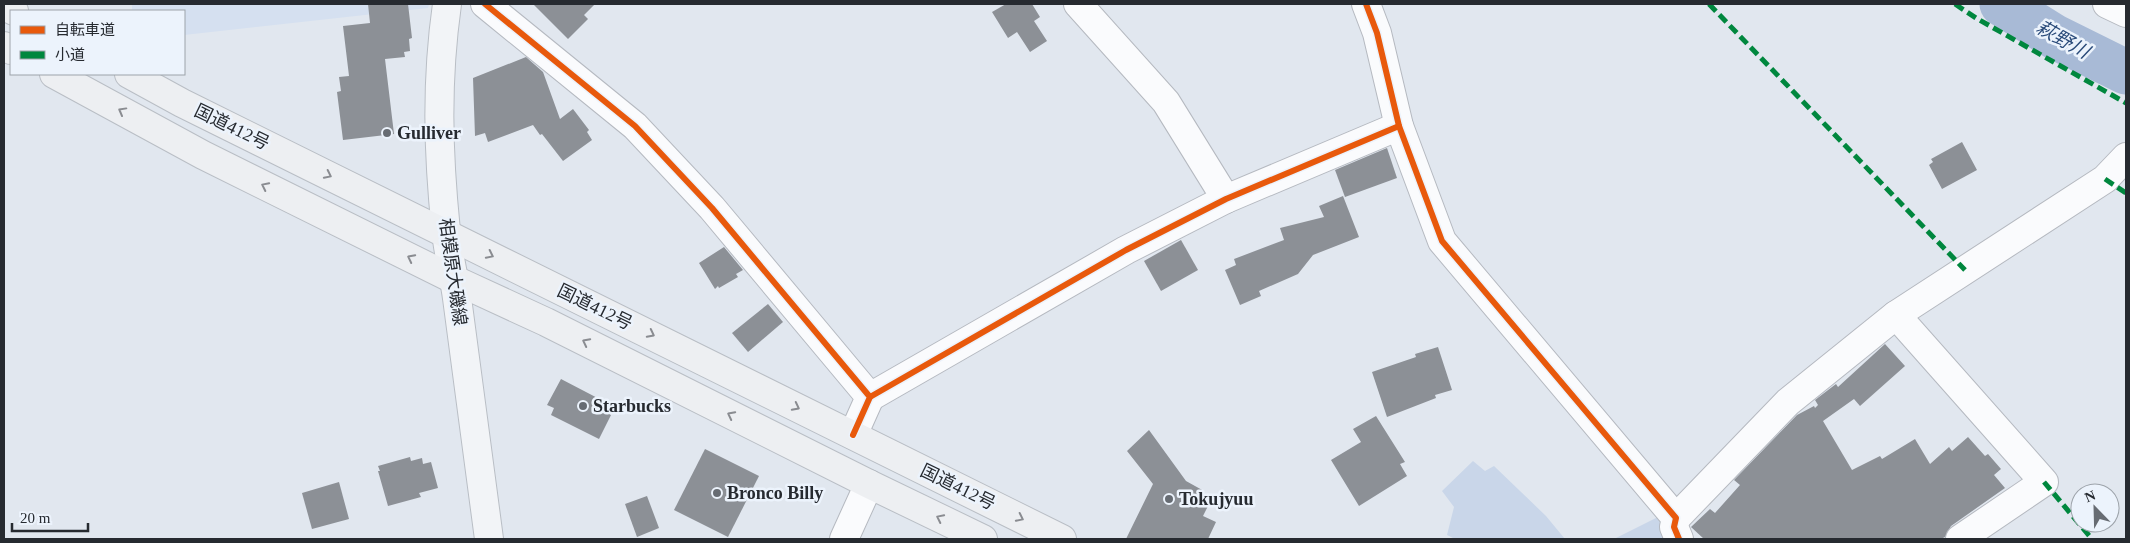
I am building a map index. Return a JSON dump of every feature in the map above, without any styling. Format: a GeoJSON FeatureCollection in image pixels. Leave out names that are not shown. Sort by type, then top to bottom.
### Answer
{"type":"FeatureCollection","features":[{"type":"Feature","properties":{"kind":"highway","name":"国道412号"},"geometry":{"type":"LineString","coordinates":[[56,75],[203,155],[984,539]]}},
{"type":"Feature","properties":{"kind":"highway","name":"国道412号"},"geometry":{"type":"LineString","coordinates":[[131,75],[182,103],[1062,539]]}},
{"type":"Feature","properties":{"kind":"main road","name":"相模原大磯線"},"geometry":{"type":"LineString","coordinates":[[447,4],[441,48],[438,97],[439,151],[446,233],[455,280],[489,539]]}},
{"type":"Feature","properties":{"kind":"street"},"geometry":{"type":"LineString","coordinates":[[486,4],[636,126],[712,208],[870,396]]}},
{"type":"Feature","properties":{"kind":"street"},"geometry":{"type":"LineString","coordinates":[[1078,4],[1166,102],[1226,199]]}},
{"type":"Feature","properties":{"kind":"street"},"geometry":{"type":"LineString","coordinates":[[1366,4],[1377,33],[1399,126],[1442,241],[1677,529],[1788,402],[1896,315],[2105,178],[2126,158]]}},
{"type":"Feature","properties":{"kind":"street"},"geometry":{"type":"LineString","coordinates":[[2107,4],[2126,13]]}},
{"type":"Feature","properties":{"kind":"street"},"geometry":{"type":"LineString","coordinates":[[853,435],[870,396],[1126,250],[1226,199],[1399,126]]}},
{"type":"Feature","properties":{"kind":"street"},"geometry":{"type":"LineString","coordinates":[[1896,315],[2044,482],[1960,539]]}},
{"type":"Feature","properties":{"kind":"street"},"geometry":{"type":"LineString","coordinates":[[844,539],[869,484]]}},
{"type":"Feature","properties":{"kind":"shaded area"},"geometry":{"type":"Polygon","coordinates":[[[132,4],[429,4],[428,8],[185,35],[185,10],[132,10],[132,4]]]}},
{"type":"Feature","properties":{"kind":"shaded area"},"geometry":{"type":"Polygon","coordinates":[[[1473,461],[1485,471],[1494,466],[1546,516],[1565,539],[1455,539],[1447,535],[1454,507],[1442,491],[1473,461]]]}},
{"type":"Feature","properties":{"kind":"shaded area"},"geometry":{"type":"Polygon","coordinates":[[[1660,516],[1672,539],[1614,539],[1660,516]]]}},
{"type":"Feature","properties":{"kind":"building"},"geometry":{"type":"Polygon","coordinates":[[[368,4],[408,4],[412,38],[409,39],[410,51],[404,52],[405,57],[385,59],[394,134],[343,140],[337,92],[341,91],[339,77],[349,76],[343,26],[370,23],[368,4]]]}},
{"type":"Feature","properties":{"kind":"building"},"geometry":{"type":"Polygon","coordinates":[[[533,4],[595,4],[584,15],[588,19],[568,39],[533,4]]]}},
{"type":"Feature","properties":{"kind":"building"},"geometry":{"type":"Polygon","coordinates":[[[1006,4],[1032,4],[1040,17],[1034,21],[1047,41],[1030,52],[1017,32],[1008,38],[992,12],[1006,4]]]}},
{"type":"Feature","properties":{"kind":"building"},"geometry":{"type":"Polygon","coordinates":[[[526,57],[543,72],[560,119],[573,109],[589,130],[587,132],[592,140],[563,161],[533,125],[488,142],[485,133],[475,136],[473,78],[526,57]]]}},
{"type":"Feature","properties":{"kind":"building"},"geometry":{"type":"Polygon","coordinates":[[[1962,142],[1977,170],[1942,189],[1929,165],[1933,162],[1931,159],[1962,142]]]}},
{"type":"Feature","properties":{"kind":"building"},"geometry":{"type":"Polygon","coordinates":[[[1387,148],[1397,178],[1345,197],[1335,170],[1387,148]]]}},
{"type":"Feature","properties":{"kind":"building"},"geometry":{"type":"Polygon","coordinates":[[[1343,196],[1359,237],[1313,255],[1298,274],[1259,291],[1261,296],[1240,305],[1225,270],[1236,265],[1234,259],[1284,240],[1280,228],[1324,217],[1319,206],[1343,196]]]}},
{"type":"Feature","properties":{"kind":"building"},"geometry":{"type":"Polygon","coordinates":[[[1181,240],[1198,270],[1161,291],[1144,261],[1181,240]]]}},
{"type":"Feature","properties":{"kind":"building"},"geometry":{"type":"Polygon","coordinates":[[[724,247],[743,270],[736,274],[738,277],[715,289],[699,263],[724,247]]]}},
{"type":"Feature","properties":{"kind":"building"},"geometry":{"type":"Polygon","coordinates":[[[768,304],[783,322],[748,352],[732,333],[768,304]]]}},
{"type":"Feature","properties":{"kind":"building"},"geometry":{"type":"Polygon","coordinates":[[[1885,344],[1905,366],[1860,406],[1854,399],[1823,421],[1852,470],[1880,456],[1882,459],[1915,439],[1930,464],[1949,447],[1952,451],[1968,437],[1985,456],[1988,454],[2001,469],[1994,475],[2005,488],[1951,526],[1945,537],[1941,539],[1704,539],[1691,527],[1710,509],[1715,513],[1740,485],[1734,480],[1797,415],[1814,406],[1815,408],[1818,405],[1815,400],[1836,384],[1838,387],[1885,344]]]}},
{"type":"Feature","properties":{"kind":"building"},"geometry":{"type":"Polygon","coordinates":[[[1438,347],[1452,390],[1435,395],[1436,398],[1387,417],[1372,372],[1416,357],[1415,354],[1438,347]]]}},
{"type":"Feature","properties":{"kind":"building"},"geometry":{"type":"Polygon","coordinates":[[[561,379],[609,404],[605,412],[611,415],[599,439],[551,415],[554,408],[547,405],[561,379]]]}},
{"type":"Feature","properties":{"kind":"building"},"geometry":{"type":"Polygon","coordinates":[[[1376,416],[1405,462],[1400,464],[1407,476],[1359,506],[1331,460],[1361,442],[1353,429],[1376,416]]]}},
{"type":"Feature","properties":{"kind":"building"},"geometry":{"type":"Polygon","coordinates":[[[1149,430],[1186,481],[1204,491],[1202,496],[1211,500],[1203,516],[1216,522],[1208,539],[1126,539],[1153,484],[1127,451],[1149,430]]]}},
{"type":"Feature","properties":{"kind":"building","name":"Bronco Billy"},"geometry":{"type":"Polygon","coordinates":[[[705,449],[759,476],[728,537],[674,510],[705,449]]]}},
{"type":"Feature","properties":{"kind":"building"},"geometry":{"type":"Polygon","coordinates":[[[410,457],[411,461],[422,458],[423,464],[431,462],[438,488],[419,493],[421,497],[388,506],[378,466],[410,457]]]}},
{"type":"Feature","properties":{"kind":"building"},"geometry":{"type":"Polygon","coordinates":[[[339,482],[349,519],[312,529],[302,493],[339,482]]]}},
{"type":"Feature","properties":{"kind":"building"},"geometry":{"type":"Polygon","coordinates":[[[647,496],[659,528],[637,537],[625,504],[647,496]]]}},
{"type":"Feature","properties":{"kind":"waterway","name":"萩野川"},"geometry":{"type":"LineString","coordinates":[[2002,4],[2055,37],[2126,72]]}},
{"type":"Feature","properties":{"kind":"marked path"},"geometry":{"type":"LineString","coordinates":[[1709,4],[1965,270]]}},
{"type":"Feature","properties":{"kind":"marked path"},"geometry":{"type":"LineString","coordinates":[[1955,4],[1976,18],[2126,103]]}},
{"type":"Feature","properties":{"kind":"marked path"},"geometry":{"type":"LineString","coordinates":[[2105,179],[2126,193]]}},
{"type":"Feature","properties":{"kind":"marked path"},"geometry":{"type":"LineString","coordinates":[[2044,482],[2092,539]]}},
{"type":"Feature","properties":{"kind":"cycle path"},"geometry":{"type":"LineString","coordinates":[[485,4],[635,126],[712,208],[870,397],[853,435]]}},
{"type":"Feature","properties":{"kind":"cycle path"},"geometry":{"type":"LineString","coordinates":[[1366,4],[1377,33],[1399,126],[1442,241],[1676,518],[1674,527],[1679,539]]}},
{"type":"Feature","properties":{"kind":"cycle path"},"geometry":{"type":"LineString","coordinates":[[870,397],[1126,250],[1226,199],[1399,126]]}},
{"type":"Feature","properties":{"kind":"place","name":"Gulliver"},"geometry":{"type":"Point","coordinates":[387,133]}},
{"type":"Feature","properties":{"kind":"place","name":"Starbucks"},"geometry":{"type":"Point","coordinates":[583,406]}},
{"type":"Feature","properties":{"kind":"place","name":"Bronco Billy"},"geometry":{"type":"Point","coordinates":[717,493]}},
{"type":"Feature","properties":{"kind":"place","name":"Tokujyuu"},"geometry":{"type":"Point","coordinates":[1169,499]}}]}
